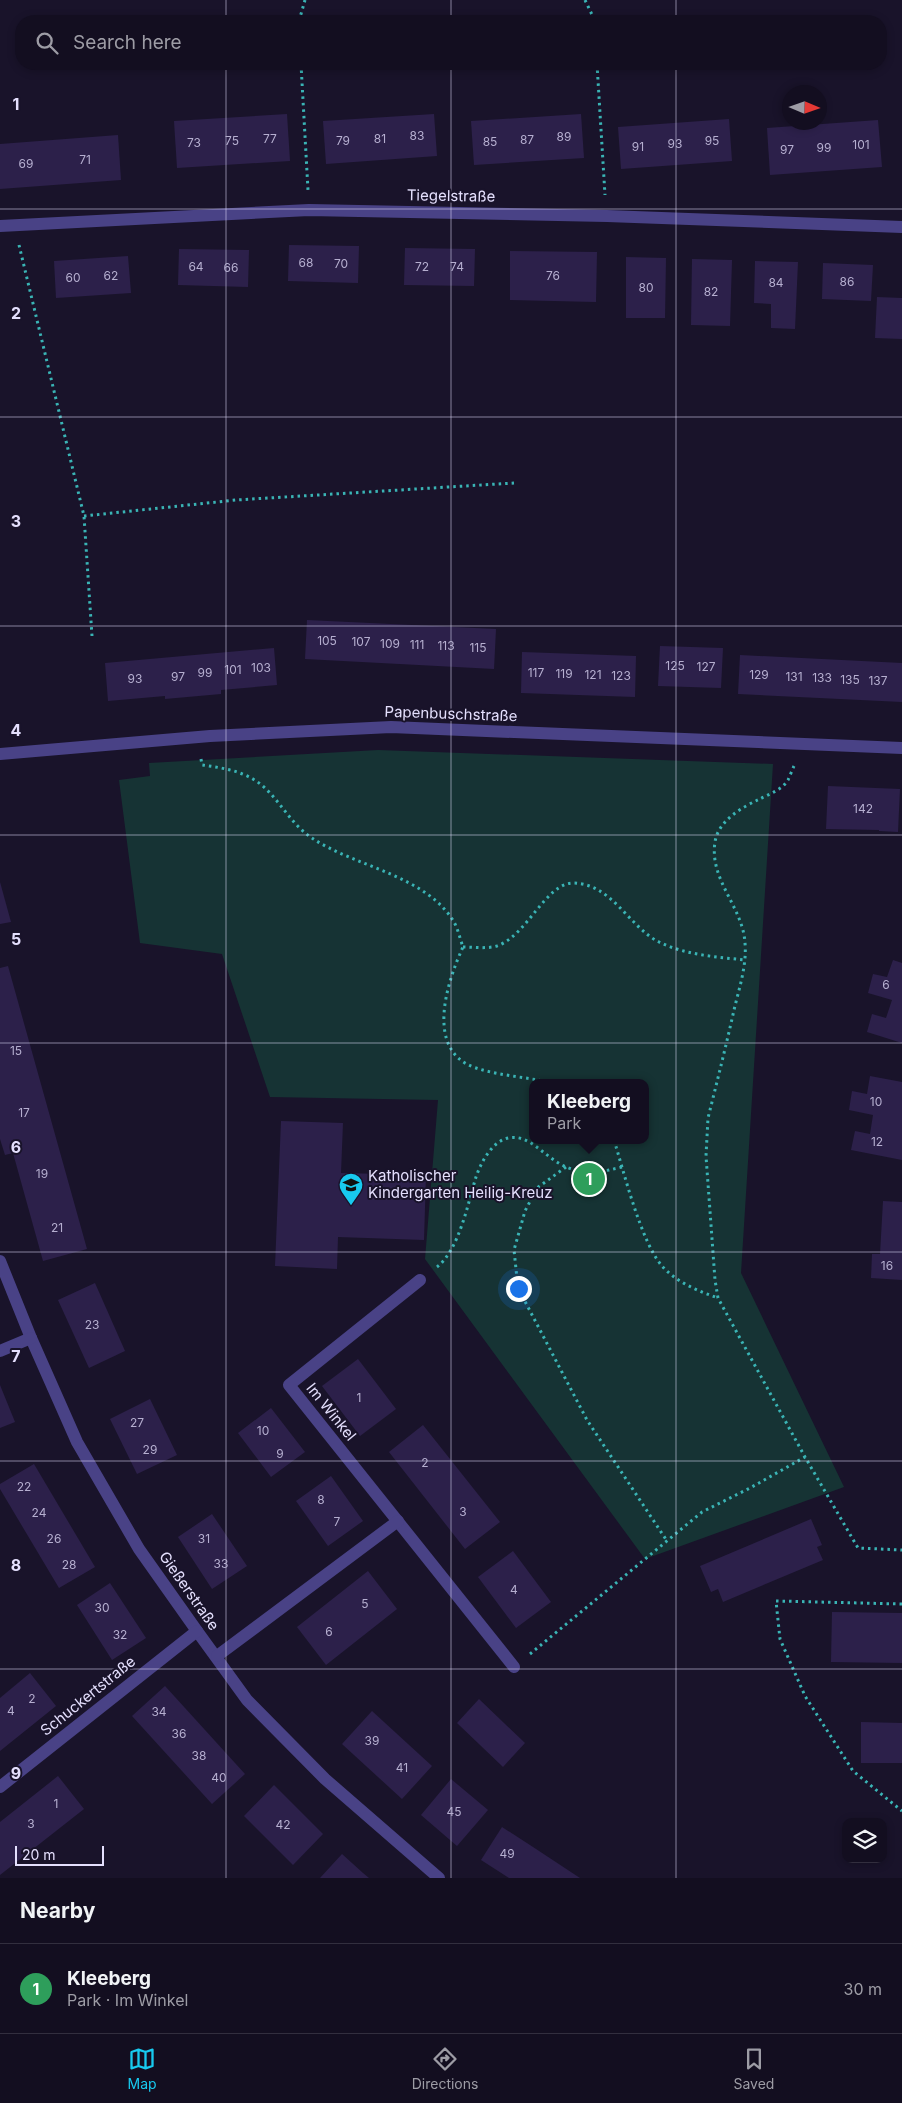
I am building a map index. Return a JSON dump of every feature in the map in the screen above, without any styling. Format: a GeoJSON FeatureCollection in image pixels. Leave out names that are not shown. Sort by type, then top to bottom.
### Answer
{"type":"FeatureCollection","features":[{"type":"Feature","properties":{"kind":"street","name":"Tiegelstraße"},"geometry":{"type":"LineString","coordinates":[[0,226],[309,210],[607,216],[902,227]]}},
{"type":"Feature","properties":{"kind":"street","name":"Papenbuschstraße"},"geometry":{"type":"LineString","coordinates":[[0,754],[200,737],[391,727],[902,748]]}},
{"type":"Feature","properties":{"kind":"street","name":"Gießerstraße"},"geometry":{"type":"LineString","coordinates":[[0,1261],[31,1338],[78,1442],[139,1549],[196,1631],[247,1700],[326,1779],[439,1878]]}},
{"type":"Feature","properties":{"kind":"street","name":"Im Winkel"},"geometry":{"type":"LineString","coordinates":[[420,1280],[289,1384],[514,1667]]}},
{"type":"Feature","properties":{"kind":"street"},"geometry":{"type":"LineString","coordinates":[[0,1351],[31,1338]]}},
{"type":"Feature","properties":{"kind":"street"},"geometry":{"type":"LineString","coordinates":[[216,1656],[398,1520]]}},
{"type":"Feature","properties":{"kind":"street","name":"Schuckertstraße"},"geometry":{"type":"LineString","coordinates":[[0,1787],[196,1631]]}},
{"type":"Feature","properties":{"kind":"path"},"geometry":{"type":"LineString","coordinates":[[301,15],[305,0]]}},
{"type":"Feature","properties":{"kind":"path"},"geometry":{"type":"LineString","coordinates":[[585,0],[592,15]]}},
{"type":"Feature","properties":{"kind":"path"},"geometry":{"type":"LineString","coordinates":[[301,70],[309,210]]}},
{"type":"Feature","properties":{"kind":"path"},"geometry":{"type":"LineString","coordinates":[[597,70],[607,216]]}},
{"type":"Feature","properties":{"kind":"path"},"geometry":{"type":"LineString","coordinates":[[15,225],[84,516],[92,636]]}},
{"type":"Feature","properties":{"kind":"path"},"geometry":{"type":"LineString","coordinates":[[84,516],[236,500],[514,483]]}},
{"type":"Feature","properties":{"kind":"path"},"geometry":{"type":"LineString","coordinates":[[200,737],[202,765],[241,773],[254,780],[266,789],[296,825],[311,838],[344,857],[395,876],[420,889],[442,907],[454,922],[463,947],[452,971],[445,1000],[446,1036],[453,1052],[464,1064],[478,1069],[531,1079]]}},
{"type":"Feature","properties":{"kind":"path"},"geometry":{"type":"LineString","coordinates":[[794,744],[794,766],[788,781],[776,791],[733,815],[722,824],[715,840],[714,857],[717,873],[742,926],[745,942],[744,960],[708,1118],[706,1136],[718,1298],[805,1457],[858,1548],[902,1550]]}},
{"type":"Feature","properties":{"kind":"path"},"geometry":{"type":"LineString","coordinates":[[463,947],[496,946],[511,938],[524,927],[549,896],[560,886],[573,883],[589,885],[605,894],[644,933],[661,943],[703,955],[744,960]]}},
{"type":"Feature","properties":{"kind":"path"},"geometry":{"type":"LineString","coordinates":[[420,1280],[443,1263],[452,1249],[480,1168],[488,1151],[497,1143],[508,1139],[520,1139],[529,1142]]}},
{"type":"Feature","properties":{"kind":"path"},"geometry":{"type":"LineString","coordinates":[[533,1144],[566,1167],[584,1172],[600,1172],[622,1167]]}},
{"type":"Feature","properties":{"kind":"path"},"geometry":{"type":"LineString","coordinates":[[615,1144],[650,1249],[662,1266],[678,1280],[718,1298]]}},
{"type":"Feature","properties":{"kind":"path"},"geometry":{"type":"LineString","coordinates":[[566,1167],[537,1188],[525,1211],[514,1250],[518,1288],[587,1420],[667,1540]]}},
{"type":"Feature","properties":{"kind":"path"},"geometry":{"type":"LineString","coordinates":[[542,1644],[702,1512],[805,1457]]}},
{"type":"Feature","properties":{"kind":"path"},"geometry":{"type":"LineString","coordinates":[[902,1604],[776,1601],[780,1639],[805,1696],[853,1770],[902,1811]]}},
{"type":"Feature","properties":{"kind":"green space"},"geometry":{"type":"Polygon","coordinates":[[[378,750],[773,764],[741,1273],[844,1487],[645,1559],[425,1259],[438,1100],[270,1097],[222,954],[140,943],[119,780],[150,776],[149,763],[378,750]]]}},
{"type":"Feature","properties":{"kind":"building"},"geometry":{"type":"Polygon","coordinates":[[[287,114],[290,161],[177,168],[174,121],[287,114]]]}},
{"type":"Feature","properties":{"kind":"building"},"geometry":{"type":"Polygon","coordinates":[[[434,114],[437,156],[326,164],[323,121],[434,114]]]}},
{"type":"Feature","properties":{"kind":"building"},"geometry":{"type":"Polygon","coordinates":[[[581,114],[584,158],[474,165],[471,121],[581,114]]]}},
{"type":"Feature","properties":{"kind":"building"},"geometry":{"type":"Polygon","coordinates":[[[729,119],[732,161],[621,169],[618,127],[729,119]]]}},
{"type":"Feature","properties":{"kind":"building"},"geometry":{"type":"Polygon","coordinates":[[[878,120],[882,167],[770,175],[767,128],[782,127],[782,130],[827,130],[827,124],[878,120]]]}},
{"type":"Feature","properties":{"kind":"building"},"geometry":{"type":"Polygon","coordinates":[[[118,135],[121,180],[0,189],[0,144],[118,135]]]}},
{"type":"Feature","properties":{"kind":"building"},"geometry":{"type":"Polygon","coordinates":[[[289,245],[359,246],[358,283],[288,281],[289,245]]]}},
{"type":"Feature","properties":{"kind":"building"},"geometry":{"type":"Polygon","coordinates":[[[405,248],[475,249],[474,286],[404,285],[405,248]]]}},
{"type":"Feature","properties":{"kind":"building"},"geometry":{"type":"Polygon","coordinates":[[[179,249],[249,250],[248,287],[178,285],[179,249]]]}},
{"type":"Feature","properties":{"kind":"building"},"geometry":{"type":"Polygon","coordinates":[[[510,251],[597,252],[596,302],[510,300],[510,251]]]}},
{"type":"Feature","properties":{"kind":"building"},"geometry":{"type":"Polygon","coordinates":[[[128,256],[131,293],[56,298],[54,261],[128,256]]]}},
{"type":"Feature","properties":{"kind":"building"},"geometry":{"type":"Polygon","coordinates":[[[626,257],[666,258],[665,318],[626,318],[626,257]]]}},
{"type":"Feature","properties":{"kind":"building"},"geometry":{"type":"Polygon","coordinates":[[[692,259],[732,260],[730,326],[691,325],[692,259]]]}},
{"type":"Feature","properties":{"kind":"building"},"geometry":{"type":"Polygon","coordinates":[[[755,261],[798,262],[795,329],[771,328],[771,304],[754,303],[755,261]]]}},
{"type":"Feature","properties":{"kind":"building"},"geometry":{"type":"Polygon","coordinates":[[[823,263],[873,265],[871,301],[822,299],[823,263]]]}},
{"type":"Feature","properties":{"kind":"building"},"geometry":{"type":"Polygon","coordinates":[[[877,297],[902,298],[902,339],[875,338],[877,297]]]}},
{"type":"Feature","properties":{"kind":"building"},"geometry":{"type":"Polygon","coordinates":[[[307,620],[496,629],[494,669],[305,659],[307,620]]]}},
{"type":"Feature","properties":{"kind":"building"},"geometry":{"type":"Polygon","coordinates":[[[660,646],[723,648],[721,688],[658,686],[660,646]]]}},
{"type":"Feature","properties":{"kind":"building"},"geometry":{"type":"Polygon","coordinates":[[[274,648],[277,685],[221,690],[221,694],[165,699],[165,696],[108,701],[105,663],[274,648]]]}},
{"type":"Feature","properties":{"kind":"building"},"geometry":{"type":"Polygon","coordinates":[[[522,652],[636,656],[635,697],[521,693],[522,652]]]}},
{"type":"Feature","properties":{"kind":"building"},"geometry":{"type":"Polygon","coordinates":[[[740,655],[902,663],[902,702],[738,694],[740,655]]]}},
{"type":"Feature","properties":{"kind":"building"},"geometry":{"type":"Polygon","coordinates":[[[828,786],[900,789],[898,832],[826,829],[828,786]]]}},
{"type":"Feature","properties":{"kind":"building"},"geometry":{"type":"Polygon","coordinates":[[[0,882],[11,922],[0,924],[0,882]]]}},
{"type":"Feature","properties":{"kind":"building"},"geometry":{"type":"Polygon","coordinates":[[[893,960],[902,963],[902,1043],[867,1032],[872,1014],[886,1018],[892,1000],[868,993],[873,974],[887,977],[893,960]]]}},
{"type":"Feature","properties":{"kind":"building"},"geometry":{"type":"Polygon","coordinates":[[[8,966],[87,1249],[43,1261],[13,1153],[5,1155],[0,1139],[0,968],[8,966]]]}},
{"type":"Feature","properties":{"kind":"building"},"geometry":{"type":"Polygon","coordinates":[[[870,1076],[902,1082],[902,1160],[851,1150],[855,1131],[870,1134],[873,1115],[849,1110],[852,1091],[867,1094],[870,1076]]]}},
{"type":"Feature","properties":{"kind":"building","name":"Katholischer Kindergarten Heilig-Kreuz"},"geometry":{"type":"Polygon","coordinates":[[[281,1121],[343,1123],[341,1173],[426,1175],[424,1240],[338,1237],[337,1269],[275,1266],[281,1121]]]}},
{"type":"Feature","properties":{"kind":"building"},"geometry":{"type":"Polygon","coordinates":[[[883,1201],[902,1202],[902,1280],[871,1278],[872,1254],[880,1254],[883,1201]]]}},
{"type":"Feature","properties":{"kind":"building"},"geometry":{"type":"Polygon","coordinates":[[[95,1283],[125,1351],[89,1368],[58,1300],[95,1283]]]}},
{"type":"Feature","properties":{"kind":"building"},"geometry":{"type":"Polygon","coordinates":[[[358,1359],[396,1409],[360,1436],[322,1386],[358,1359]]]}},
{"type":"Feature","properties":{"kind":"building"},"geometry":{"type":"Polygon","coordinates":[[[0,1385],[15,1422],[0,1428],[0,1385]]]}},
{"type":"Feature","properties":{"kind":"building"},"geometry":{"type":"Polygon","coordinates":[[[150,1399],[177,1455],[137,1474],[110,1419],[150,1399]]]}},
{"type":"Feature","properties":{"kind":"building"},"geometry":{"type":"Polygon","coordinates":[[[271,1408],[305,1452],[271,1477],[238,1433],[271,1408]]]}},
{"type":"Feature","properties":{"kind":"building"},"geometry":{"type":"Polygon","coordinates":[[[423,1425],[500,1522],[465,1549],[389,1452],[423,1425]]]}},
{"type":"Feature","properties":{"kind":"building"},"geometry":{"type":"Polygon","coordinates":[[[34,1464],[95,1567],[59,1588],[0,1489],[0,1484],[34,1464]]]}},
{"type":"Feature","properties":{"kind":"building"},"geometry":{"type":"Polygon","coordinates":[[[331,1476],[363,1521],[328,1546],[296,1501],[331,1476]]]}},
{"type":"Feature","properties":{"kind":"building"},"geometry":{"type":"Polygon","coordinates":[[[212,1514],[247,1566],[212,1589],[178,1537],[212,1514]]]}},
{"type":"Feature","properties":{"kind":"building"},"geometry":{"type":"Polygon","coordinates":[[[811,1519],[822,1545],[817,1547],[823,1560],[723,1602],[718,1589],[711,1592],[700,1566],[811,1519]]]}},
{"type":"Feature","properties":{"kind":"building"},"geometry":{"type":"Polygon","coordinates":[[[513,1551],[551,1602],[516,1628],[478,1577],[513,1551]]]}},
{"type":"Feature","properties":{"kind":"building"},"geometry":{"type":"Polygon","coordinates":[[[368,1571],[397,1609],[326,1665],[297,1627],[368,1571]]]}},
{"type":"Feature","properties":{"kind":"building"},"geometry":{"type":"Polygon","coordinates":[[[110,1583],[146,1638],[112,1660],[77,1605],[110,1583]]]}},
{"type":"Feature","properties":{"kind":"building"},"geometry":{"type":"Polygon","coordinates":[[[832,1612],[902,1613],[902,1663],[831,1662],[832,1612]]]}},
{"type":"Feature","properties":{"kind":"building"},"geometry":{"type":"Polygon","coordinates":[[[30,1673],[56,1706],[0,1751],[0,1698],[30,1673]]]}},
{"type":"Feature","properties":{"kind":"building"},"geometry":{"type":"Polygon","coordinates":[[[165,1686],[245,1774],[212,1804],[132,1716],[165,1686]]]}},
{"type":"Feature","properties":{"kind":"building"},"geometry":{"type":"Polygon","coordinates":[[[479,1699],[525,1743],[503,1767],[457,1723],[479,1699]]]}},
{"type":"Feature","properties":{"kind":"building"},"geometry":{"type":"Polygon","coordinates":[[[372,1711],[432,1766],[402,1799],[342,1744],[372,1711]]]}},
{"type":"Feature","properties":{"kind":"building"},"geometry":{"type":"Polygon","coordinates":[[[861,1722],[902,1723],[902,1763],[861,1763],[861,1722]]]}},
{"type":"Feature","properties":{"kind":"building"},"geometry":{"type":"Polygon","coordinates":[[[58,1776],[84,1809],[0,1875],[0,1822],[58,1776]]]}},
{"type":"Feature","properties":{"kind":"building"},"geometry":{"type":"Polygon","coordinates":[[[451,1779],[488,1810],[457,1846],[421,1815],[451,1779]]]}},
{"type":"Feature","properties":{"kind":"building"},"geometry":{"type":"Polygon","coordinates":[[[274,1785],[323,1834],[293,1865],[244,1816],[274,1785]]]}},
{"type":"Feature","properties":{"kind":"building"},"geometry":{"type":"Polygon","coordinates":[[[502,1827],[580,1878],[509,1878],[481,1860],[502,1827]]]}},
{"type":"Feature","properties":{"kind":"building"},"geometry":{"type":"Polygon","coordinates":[[[342,1854],[363,1873],[369,1878],[320,1878],[342,1854]]]}},
{"type":"Feature","properties":{"kind":"place","name":"Kleeberg"},"geometry":{"type":"Point","coordinates":[589,1179]}},
{"type":"Feature","properties":{"kind":"place","name":"Katholischer Kindergarten Heilig-Kreuz"},"geometry":{"type":"Point","coordinates":[351,1206]}}]}
